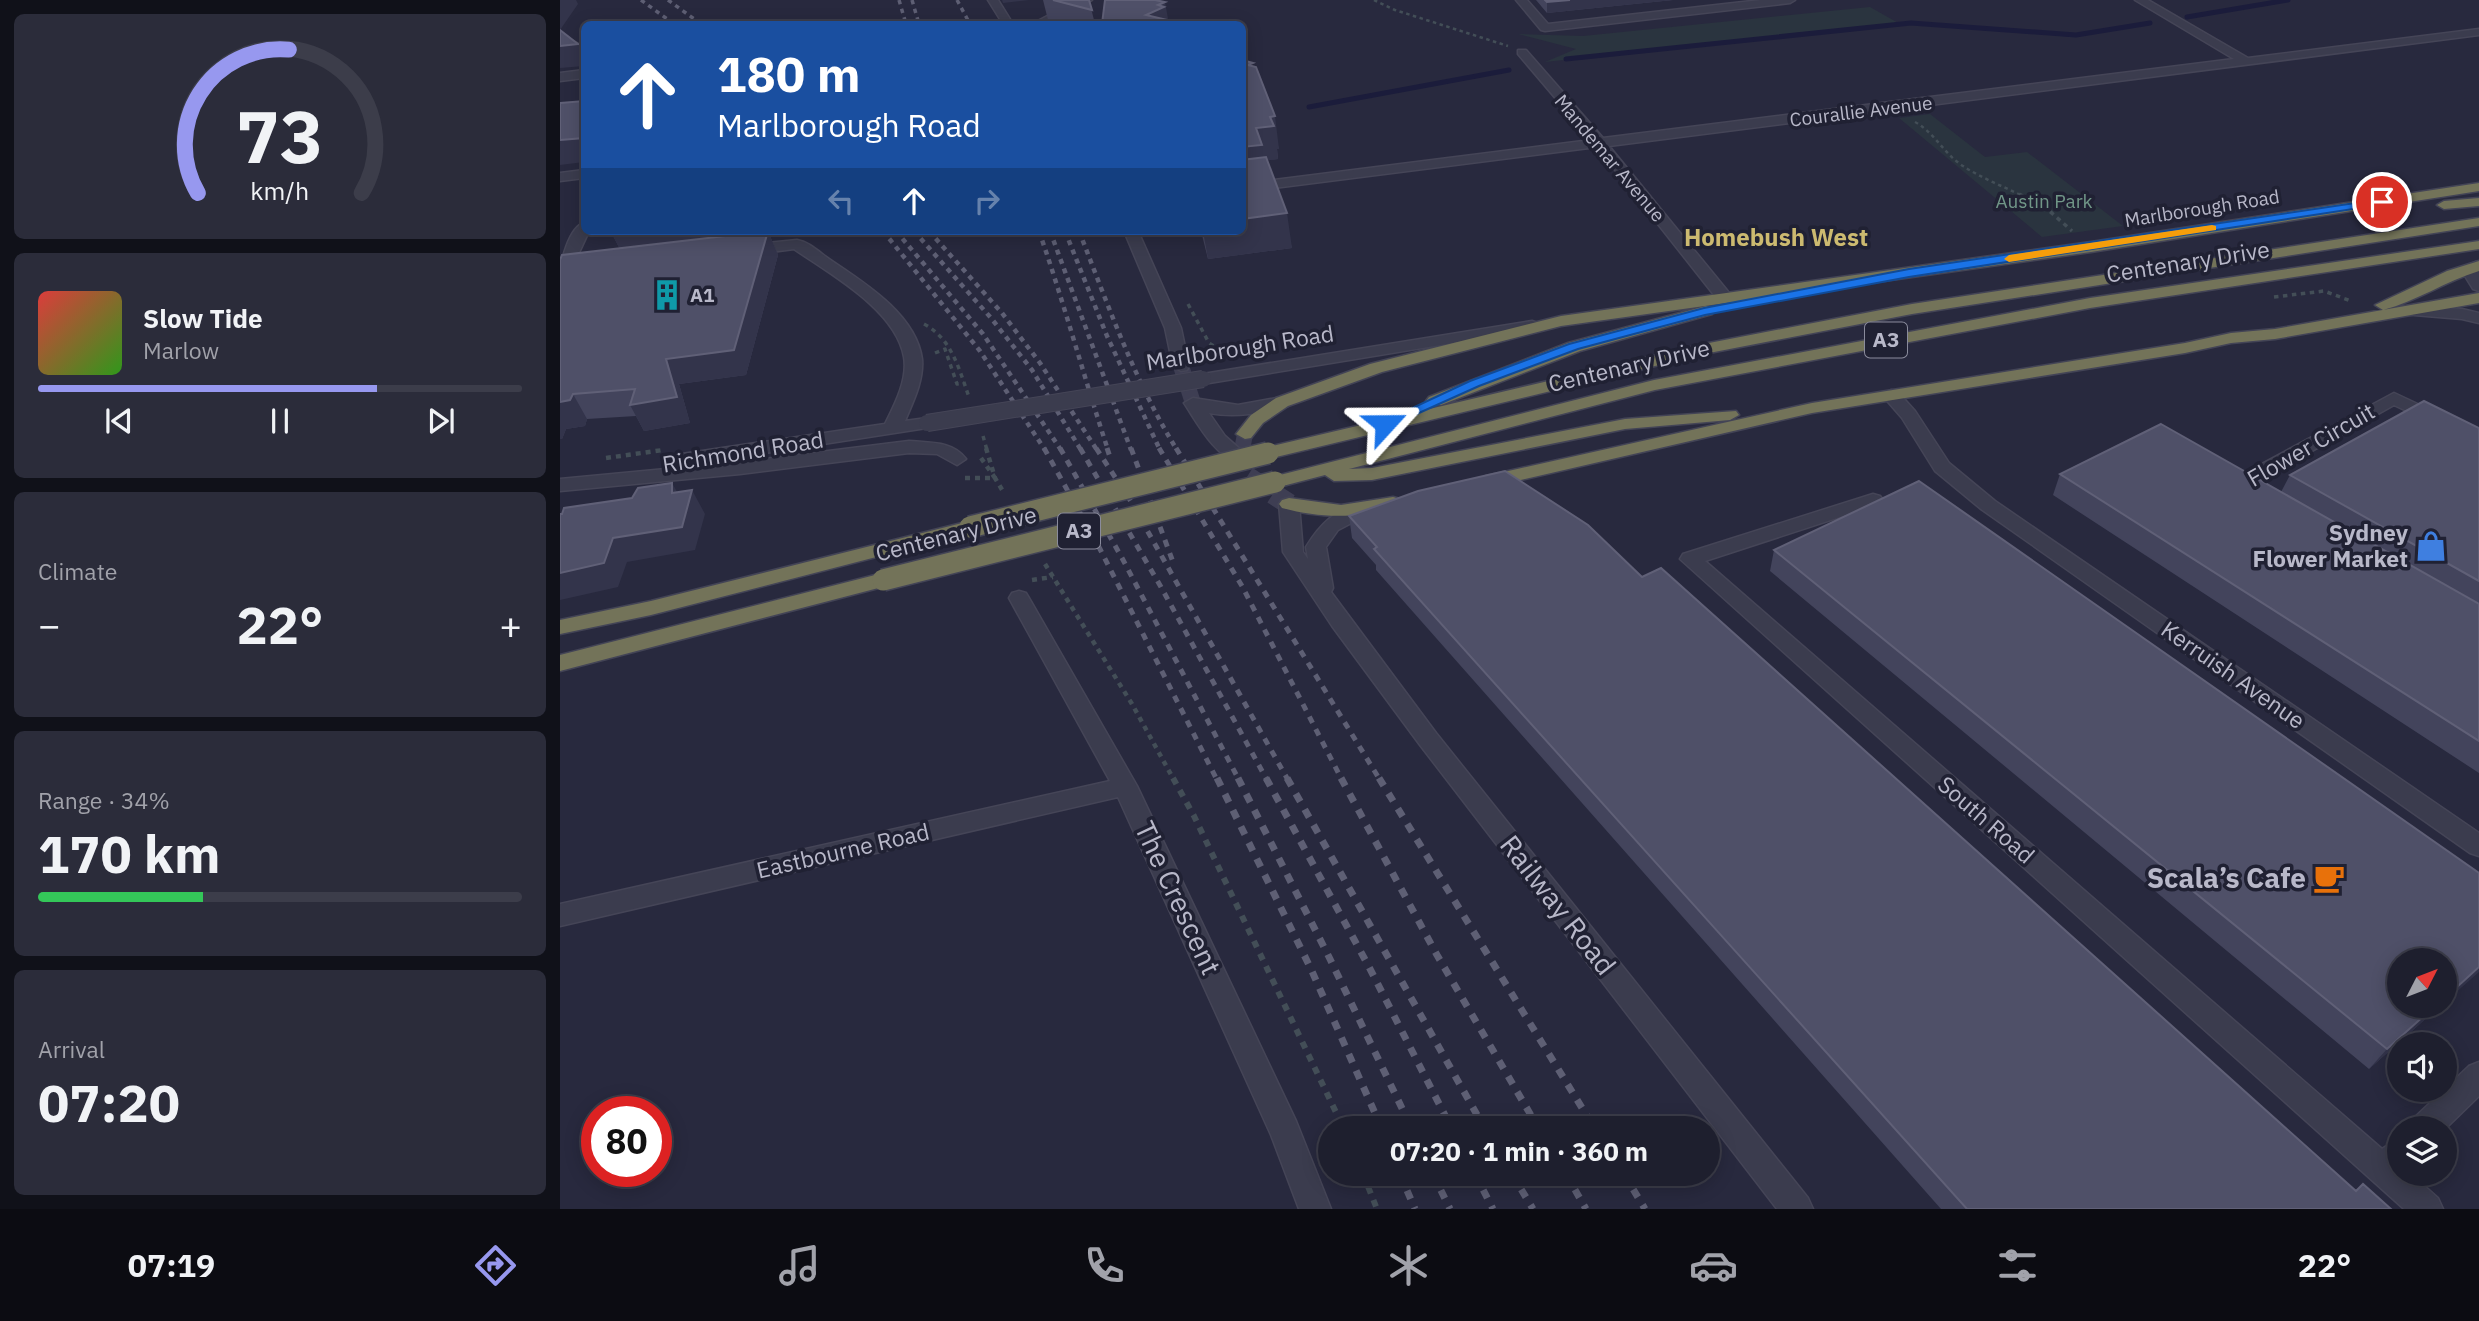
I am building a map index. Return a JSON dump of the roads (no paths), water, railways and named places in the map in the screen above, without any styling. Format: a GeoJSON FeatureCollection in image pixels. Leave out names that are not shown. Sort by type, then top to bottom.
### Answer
{"type":"FeatureCollection","features":[{"type":"Feature","properties":{"kind":"highway","name":"Marlborough Road"},"geometry":{"type":"LineString","coordinates":[[1245,434],[1257,419],[1282,402],[1376,368],[1561,321],[2091,247],[2479,187]]}},
{"type":"Feature","properties":{"kind":"highway"},"geometry":{"type":"LineString","coordinates":[[2358,206],[2408,208],[2479,202]]}},
{"type":"Feature","properties":{"kind":"highway","name":"Centenary Drive"},"geometry":{"type":"LineString","coordinates":[[560,627],[651,608],[1615,368],[1912,309],[2479,222]]}},
{"type":"Feature","properties":{"kind":"highway","name":"Centenary Drive"},"geometry":{"type":"LineString","coordinates":[[560,663],[1654,385],[2090,303],[2479,245]]}},
{"type":"Feature","properties":{"kind":"highway"},"geometry":{"type":"LineString","coordinates":[[1466,486],[1812,408],[2185,348],[2231,338],[2268,326],[2391,303],[2452,274],[2477,267]]}},
{"type":"Feature","properties":{"kind":"highway"},"geometry":{"type":"LineString","coordinates":[[1385,424],[1474,384],[1574,347],[1704,312],[1909,273]]}},
{"type":"Feature","properties":{"kind":"highway"},"geometry":{"type":"LineString","coordinates":[[2231,338],[2275,334],[2479,298]]}},
{"type":"Feature","properties":{"kind":"highway"},"geometry":{"type":"LineString","coordinates":[[1301,475],[1372,474],[1625,424],[1812,408]]}},
{"type":"Feature","properties":{"kind":"highway"},"geometry":{"type":"LineString","coordinates":[[1289,504],[1320,512],[1356,513],[1416,498]]}},
{"type":"Feature","properties":{"kind":"street"},"geometry":{"type":"LineString","coordinates":[[993,0],[1006,21]]}},
{"type":"Feature","properties":{"kind":"street"},"geometry":{"type":"LineString","coordinates":[[1044,21],[1087,0]]}},
{"type":"Feature","properties":{"kind":"street"},"geometry":{"type":"LineString","coordinates":[[1521,0],[1545,29],[1790,0]]}},
{"type":"Feature","properties":{"kind":"street"},"geometry":{"type":"LineString","coordinates":[[2140,0],[2245,61]]}},
{"type":"Feature","properties":{"kind":"street","name":"Courallie Avenue"},"geometry":{"type":"LineString","coordinates":[[1246,187],[2479,32]]}},
{"type":"Feature","properties":{"kind":"street"},"geometry":{"type":"LineString","coordinates":[[560,37],[581,50]]}},
{"type":"Feature","properties":{"kind":"street","name":"Mandemar Avenue"},"geometry":{"type":"LineString","coordinates":[[1522,52],[1601,144],[1724,297]]}},
{"type":"Feature","properties":{"kind":"street"},"geometry":{"type":"LineString","coordinates":[[560,76],[581,74]]}},
{"type":"Feature","properties":{"kind":"street"},"geometry":{"type":"LineString","coordinates":[[560,177],[581,174]]}},
{"type":"Feature","properties":{"kind":"street"},"geometry":{"type":"LineString","coordinates":[[561,273],[581,233]]}},
{"type":"Feature","properties":{"kind":"street"},"geometry":{"type":"LineString","coordinates":[[1133,235],[1173,328],[1181,366]]}},
{"type":"Feature","properties":{"kind":"street"},"geometry":{"type":"LineString","coordinates":[[728,253],[797,244],[883,306],[903,328],[913,357],[910,383],[891,429]]}},
{"type":"Feature","properties":{"kind":"street"},"geometry":{"type":"LineString","coordinates":[[2477,267],[2473,276],[2479,286]]}},
{"type":"Feature","properties":{"kind":"street"},"geometry":{"type":"LineString","coordinates":[[561,273],[590,270]]}},
{"type":"Feature","properties":{"kind":"street"},"geometry":{"type":"LineString","coordinates":[[2408,311],[2462,314],[2479,318]]}},
{"type":"Feature","properties":{"kind":"street","name":"Marlborough Road"},"geometry":{"type":"LineString","coordinates":[[927,423],[1561,321]]}},
{"type":"Feature","properties":{"kind":"street","name":"Kerruish Avenue"},"geometry":{"type":"LineString","coordinates":[[1891,395],[1909,415],[1942,467],[1988,505],[2479,845]]}},
{"type":"Feature","properties":{"kind":"street","name":"Flower Circuit"},"geometry":{"type":"LineString","coordinates":[[2263,498],[2239,484],[2394,398],[2479,440]]}},
{"type":"Feature","properties":{"kind":"street"},"geometry":{"type":"LineString","coordinates":[[1241,458],[1219,440],[1193,403],[1234,413],[1255,411],[1282,402]]}},
{"type":"Feature","properties":{"kind":"street","name":"Richmond Road"},"geometry":{"type":"LineString","coordinates":[[560,484],[671,462],[927,423]]}},
{"type":"Feature","properties":{"kind":"street"},"geometry":{"type":"LineString","coordinates":[[560,484],[740,468],[909,447],[940,449],[951,453],[957,459]]}},
{"type":"Feature","properties":{"kind":"street","name":"South Road"},"geometry":{"type":"LineString","coordinates":[[1873,500],[1690,559],[2387,1158]]}},
{"type":"Feature","properties":{"kind":"street","name":"Railway Road"},"geometry":{"type":"LineString","coordinates":[[1289,504],[1293,552],[1340,621],[1428,739],[1797,1209]]}},
{"type":"Feature","properties":{"kind":"street","name":"Railway Road"},"geometry":{"type":"LineString","coordinates":[[1325,597],[1316,547],[1331,526],[1356,513]]}},
{"type":"Feature","properties":{"kind":"street","name":"The Crescent"},"geometry":{"type":"LineString","coordinates":[[1020,598],[1125,786],[1285,1131],[1315,1209]]}},
{"type":"Feature","properties":{"kind":"street","name":"Eastbourne Road"},"geometry":{"type":"LineString","coordinates":[[560,915],[1079,799],[1125,786]]}},
{"type":"Feature","properties":{"kind":"street"},"geometry":{"type":"LineString","coordinates":[[2437,1116],[2479,1076]]}},
{"type":"Feature","properties":{"kind":"street","name":"South Road"},"geometry":{"type":"LineString","coordinates":[[2410,1186],[2427,1209]]}},
{"type":"Feature","properties":{"kind":"waterway"},"geometry":{"type":"LineString","coordinates":[[2187,17],[2288,0]]}},
{"type":"Feature","properties":{"kind":"waterway"},"geometry":{"type":"LineString","coordinates":[[1566,59],[1911,23],[2076,35],[2150,23]]}},
{"type":"Feature","properties":{"kind":"waterway"},"geometry":{"type":"LineString","coordinates":[[1309,107],[1509,70]]}},
{"type":"Feature","properties":{"kind":"tunnel"},"geometry":{"type":"LineString","coordinates":[[1181,366],[1193,403]]}},
{"type":"Feature","properties":{"kind":"tunnel"},"geometry":{"type":"LineString","coordinates":[[1242,450],[1245,434]]}},
{"type":"Feature","properties":{"kind":"tunnel"},"geometry":{"type":"LineString","coordinates":[[1243,448],[1241,458],[1244,475],[1289,504]]}},
{"type":"Feature","properties":{"kind":"railway"},"geometry":{"type":"LineString","coordinates":[[641,0],[670,21]]}},
{"type":"Feature","properties":{"kind":"railway"},"geometry":{"type":"LineString","coordinates":[[668,0],[697,21]]}},
{"type":"Feature","properties":{"kind":"railway"},"geometry":{"type":"LineString","coordinates":[[899,0],[905,21]]}},
{"type":"Feature","properties":{"kind":"railway"},"geometry":{"type":"LineString","coordinates":[[912,0],[918,21]]}},
{"type":"Feature","properties":{"kind":"railway"},"geometry":{"type":"LineString","coordinates":[[957,0],[968,21]]}},
{"type":"Feature","properties":{"kind":"railway"},"geometry":{"type":"LineString","coordinates":[[886,235],[980,351],[1045,450]]}},
{"type":"Feature","properties":{"kind":"railway"},"geometry":{"type":"LineString","coordinates":[[899,235],[983,334],[1061,450]]}},
{"type":"Feature","properties":{"kind":"railway"},"geometry":{"type":"LineString","coordinates":[[918,235],[991,318],[1032,370],[1081,450]]}},
{"type":"Feature","properties":{"kind":"railway"},"geometry":{"type":"LineString","coordinates":[[933,235],[1002,313],[1040,363],[1097,450]]}},
{"type":"Feature","properties":{"kind":"railway"},"geometry":{"type":"LineString","coordinates":[[1040,235],[1108,450]]}},
{"type":"Feature","properties":{"kind":"railway"},"geometry":{"type":"LineString","coordinates":[[1051,235],[1131,450]]}},
{"type":"Feature","properties":{"kind":"railway"},"geometry":{"type":"LineString","coordinates":[[1067,235],[1107,336],[1159,449]]}},
{"type":"Feature","properties":{"kind":"railway"},"geometry":{"type":"LineString","coordinates":[[1081,235],[1135,370],[1177,450]]}},
{"type":"Feature","properties":{"kind":"railway"},"geometry":{"type":"LineString","coordinates":[[1044,448],[1100,549],[1217,780]]}},
{"type":"Feature","properties":{"kind":"railway"},"geometry":{"type":"LineString","coordinates":[[1060,448],[1122,558],[1239,780]]}},
{"type":"Feature","properties":{"kind":"railway"},"geometry":{"type":"LineString","coordinates":[[1080,448],[1161,587],[1267,780]]}},
{"type":"Feature","properties":{"kind":"railway"},"geometry":{"type":"LineString","coordinates":[[1096,448],[1130,500],[1288,780]]}},
{"type":"Feature","properties":{"kind":"railway"},"geometry":{"type":"LineString","coordinates":[[1107,448],[1111,460]]}},
{"type":"Feature","properties":{"kind":"railway"},"geometry":{"type":"LineString","coordinates":[[1131,448],[1173,562]]}},
{"type":"Feature","properties":{"kind":"railway"},"geometry":{"type":"LineString","coordinates":[[1176,448],[1380,780]]}},
{"type":"Feature","properties":{"kind":"railway"},"geometry":{"type":"LineString","coordinates":[[1159,449],[1242,586],[1342,780]]}},
{"type":"Feature","properties":{"kind":"railway"},"geometry":{"type":"LineString","coordinates":[[1217,778],[1311,969],[1376,1116]]}},
{"type":"Feature","properties":{"kind":"railway"},"geometry":{"type":"LineString","coordinates":[[1238,778],[1406,1116]]}},
{"type":"Feature","properties":{"kind":"railway"},"geometry":{"type":"LineString","coordinates":[[1266,778],[1368,965],[1445,1116]]}},
{"type":"Feature","properties":{"kind":"railway"},"geometry":{"type":"LineString","coordinates":[[1287,778],[1478,1116]]}},
{"type":"Feature","properties":{"kind":"railway"},"geometry":{"type":"LineString","coordinates":[[1341,778],[1437,955],[1531,1116]]}},
{"type":"Feature","properties":{"kind":"railway"},"geometry":{"type":"LineString","coordinates":[[1379,778],[1587,1116]]}},
{"type":"Feature","properties":{"kind":"railway"},"geometry":{"type":"LineString","coordinates":[[1405,1186],[1415,1209]]}},
{"type":"Feature","properties":{"kind":"railway"},"geometry":{"type":"LineString","coordinates":[[1439,1186],[1450,1209]]}},
{"type":"Feature","properties":{"kind":"railway"},"geometry":{"type":"LineString","coordinates":[[1481,1186],[1493,1209]]}},
{"type":"Feature","properties":{"kind":"railway"},"geometry":{"type":"LineString","coordinates":[[1519,1186],[1533,1209]]}},
{"type":"Feature","properties":{"kind":"railway"},"geometry":{"type":"LineString","coordinates":[[1573,1186],[1586,1209]]}},
{"type":"Feature","properties":{"kind":"railway"},"geometry":{"type":"LineString","coordinates":[[1631,1186],[1645,1209]]}},
{"type":"Feature","properties":{"kind":"place","name":"A1"},"geometry":{"type":"Point","coordinates":[667,295]}},
{"type":"Feature","properties":{"kind":"place","name":"Sydney Flower Market"},"geometry":{"type":"Point","coordinates":[2431,546]}},
{"type":"Feature","properties":{"kind":"place","name":"Scala’s Cafe"},"geometry":{"type":"Point","coordinates":[2329,878]}},
{"type":"Feature","properties":{"kind":"district","name":"Homebush West"},"geometry":{"type":"Point","coordinates":[1776,238]}},
{"type":"Feature","properties":{"kind":"park label","name":"Austin Park"},"geometry":{"type":"Point","coordinates":[2044,201]}}]}
